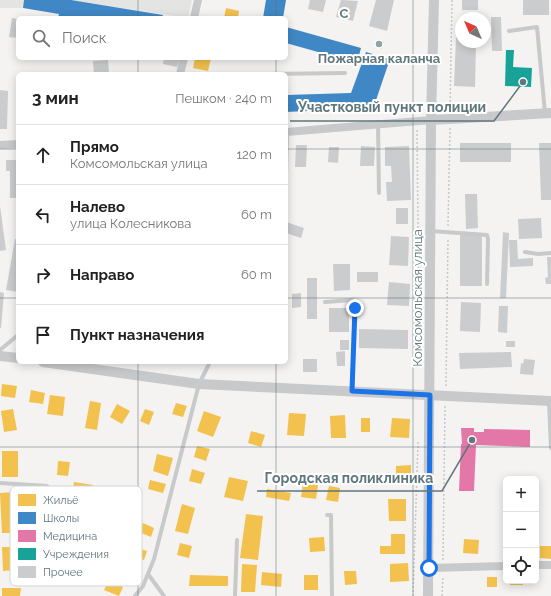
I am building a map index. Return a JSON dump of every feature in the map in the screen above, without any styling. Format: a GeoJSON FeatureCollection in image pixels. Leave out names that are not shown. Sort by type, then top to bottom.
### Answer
{"type":"FeatureCollection","features":[{"type":"Feature","properties":{"kind":"street"},"geometry":{"type":"LineString","coordinates":[[194,16],[198,0]]}},
{"type":"Feature","properties":{"kind":"street","name":"Комсомольская улица"},"geometry":{"type":"LineString","coordinates":[[428,596],[430,120],[434,0]]}},
{"type":"Feature","properties":{"kind":"street"},"geometry":{"type":"LineString","coordinates":[[180,72],[184,60]]}},
{"type":"Feature","properties":{"kind":"street"},"geometry":{"type":"LineString","coordinates":[[288,132],[450,118],[548,113]]}},
{"type":"Feature","properties":{"kind":"street"},"geometry":{"type":"LineString","coordinates":[[0,145],[16,144]]}},
{"type":"Feature","properties":{"kind":"street"},"geometry":{"type":"LineString","coordinates":[[0,356],[16,358]]}},
{"type":"Feature","properties":{"kind":"street"},"geometry":{"type":"LineString","coordinates":[[57,364],[199,384],[550,401]]}},
{"type":"Feature","properties":{"kind":"street"},"geometry":{"type":"LineString","coordinates":[[539,565],[551,565]]}},
{"type":"Feature","properties":{"kind":"street"},"geometry":{"type":"LineString","coordinates":[[429,568],[503,566]]}},
{"type":"Feature","properties":{"kind":"lane"},"geometry":{"type":"LineString","coordinates":[[509,31],[537,27],[548,113]]}},
{"type":"Feature","properties":{"kind":"lane"},"geometry":{"type":"LineString","coordinates":[[288,74],[345,73]]}},
{"type":"Feature","properties":{"kind":"lane"},"geometry":{"type":"LineString","coordinates":[[378,124],[379,193]]}},
{"type":"Feature","properties":{"kind":"lane"},"geometry":{"type":"LineString","coordinates":[[430,231],[487,235],[487,284]]}},
{"type":"Feature","properties":{"kind":"lane"},"geometry":{"type":"LineString","coordinates":[[525,252],[538,254],[551,252]]}},
{"type":"Feature","properties":{"kind":"lane"},"geometry":{"type":"LineString","coordinates":[[325,302],[352,300],[355,303],[352,391]]}},
{"type":"Feature","properties":{"kind":"lane"},"geometry":{"type":"LineString","coordinates":[[0,350],[16,337]]}},
{"type":"Feature","properties":{"kind":"lane"},"geometry":{"type":"LineString","coordinates":[[135,596],[143,586],[154,559],[199,384],[209,364]]}},
{"type":"Feature","properties":{"kind":"lane"},"geometry":{"type":"LineString","coordinates":[[550,401],[551,448]]}},
{"type":"Feature","properties":{"kind":"lane"},"geometry":{"type":"LineString","coordinates":[[0,483],[47,486]]}},
{"type":"Feature","properties":{"kind":"lane"},"geometry":{"type":"LineString","coordinates":[[327,515],[331,515],[332,596]]}},
{"type":"Feature","properties":{"kind":"lane"},"geometry":{"type":"LineString","coordinates":[[235,596],[237,540]]}},
{"type":"Feature","properties":{"kind":"lane"},"geometry":{"type":"LineString","coordinates":[[148,574],[164,596]]}},
{"type":"Feature","properties":{"kind":"path"},"geometry":{"type":"LineString","coordinates":[[442,596],[452,0]]}},
{"type":"Feature","properties":{"kind":"path"},"geometry":{"type":"LineString","coordinates":[[417,121],[419,324]]}},
{"type":"Feature","properties":{"kind":"path"},"geometry":{"type":"LineString","coordinates":[[413,596],[418,441]]}},
{"type":"Feature","properties":{"kind":"shaded area"},"geometry":{"type":"Polygon","coordinates":[[[0,0],[24,0],[23,8],[0,8],[0,0]]]}},
{"type":"Feature","properties":{"kind":"shaded area"},"geometry":{"type":"Polygon","coordinates":[[[71,0],[192,0],[188,16],[175,16],[71,0]]]}},
{"type":"Feature","properties":{"kind":"building: Жильё"},"geometry":{"type":"Polygon","coordinates":[[[226,8],[239,11],[238,16],[224,16],[226,8]]]}},
{"type":"Feature","properties":{"kind":"building: Жильё"},"geometry":{"type":"Polygon","coordinates":[[[195,60],[211,60],[208,71],[193,68],[195,60]]]}},
{"type":"Feature","properties":{"kind":"building: Жильё"},"geometry":{"type":"Polygon","coordinates":[[[2,384],[17,386],[15,398],[1,396],[2,384]]]}},
{"type":"Feature","properties":{"kind":"building: Жильё"},"geometry":{"type":"Polygon","coordinates":[[[31,390],[45,393],[43,404],[29,402],[31,390]]]}},
{"type":"Feature","properties":{"kind":"building: Жильё"},"geometry":{"type":"Polygon","coordinates":[[[50,395],[65,397],[63,416],[47,414],[50,395]]]}},
{"type":"Feature","properties":{"kind":"building: Жильё"},"geometry":{"type":"Polygon","coordinates":[[[90,401],[101,403],[97,430],[85,428],[90,401]]]}},
{"type":"Feature","properties":{"kind":"building: Жильё"},"geometry":{"type":"Polygon","coordinates":[[[176,403],[187,406],[183,417],[172,414],[176,403]]]}},
{"type":"Feature","properties":{"kind":"building: Жильё"},"geometry":{"type":"Polygon","coordinates":[[[117,404],[130,411],[122,424],[110,417],[117,404]]]}},
{"type":"Feature","properties":{"kind":"building: Жильё"},"geometry":{"type":"Polygon","coordinates":[[[13,409],[17,430],[4,432],[1,411],[13,409]]]}},
{"type":"Feature","properties":{"kind":"building: Жильё"},"geometry":{"type":"Polygon","coordinates":[[[145,409],[154,412],[149,425],[140,421],[145,409]]]}},
{"type":"Feature","properties":{"kind":"building: Жильё"},"geometry":{"type":"Polygon","coordinates":[[[204,411],[221,417],[213,437],[197,431],[204,411]]]}},
{"type":"Feature","properties":{"kind":"building: Жильё"},"geometry":{"type":"Polygon","coordinates":[[[289,413],[306,414],[304,436],[287,435],[289,413]]]}},
{"type":"Feature","properties":{"kind":"building: Жильё"},"geometry":{"type":"Polygon","coordinates":[[[345,415],[346,438],[331,438],[330,416],[345,415]]]}},
{"type":"Feature","properties":{"kind":"building: Жильё"},"geometry":{"type":"Polygon","coordinates":[[[361,418],[370,418],[370,432],[361,432],[361,418]]]}},
{"type":"Feature","properties":{"kind":"building: Жильё"},"geometry":{"type":"Polygon","coordinates":[[[392,418],[410,419],[409,438],[390,437],[392,418]]]}},
{"type":"Feature","properties":{"kind":"building: Жильё"},"geometry":{"type":"Polygon","coordinates":[[[251,431],[265,435],[261,447],[248,443],[251,431]]]}},
{"type":"Feature","properties":{"kind":"building: Жильё"},"geometry":{"type":"Polygon","coordinates":[[[197,446],[210,449],[206,461],[194,457],[197,446]]]}},
{"type":"Feature","properties":{"kind":"building: Жильё"},"geometry":{"type":"Polygon","coordinates":[[[2,451],[18,451],[18,477],[2,477],[2,451]]]}},
{"type":"Feature","properties":{"kind":"building: Жильё"},"geometry":{"type":"Polygon","coordinates":[[[157,454],[173,458],[168,476],[153,471],[157,454]]]}},
{"type":"Feature","properties":{"kind":"building: Жильё"},"geometry":{"type":"Polygon","coordinates":[[[58,461],[70,462],[68,476],[57,475],[58,461]]]}},
{"type":"Feature","properties":{"kind":"building: Жильё"},"geometry":{"type":"Polygon","coordinates":[[[411,465],[411,477],[396,478],[396,466],[411,465]]]}},
{"type":"Feature","properties":{"kind":"building: Жильё"},"geometry":{"type":"Polygon","coordinates":[[[192,469],[205,473],[201,484],[189,481],[192,469]]]}},
{"type":"Feature","properties":{"kind":"building: Жильё"},"geometry":{"type":"Polygon","coordinates":[[[229,477],[248,481],[243,501],[224,497],[229,477]]]}},
{"type":"Feature","properties":{"kind":"building: Жильё"},"geometry":{"type":"Polygon","coordinates":[[[150,480],[166,484],[163,493],[148,489],[150,480]]]}},
{"type":"Feature","properties":{"kind":"building: Жильё"},"geometry":{"type":"Polygon","coordinates":[[[74,482],[93,485],[93,486],[73,486],[74,482]]]}},
{"type":"Feature","properties":{"kind":"building: Жильё"},"geometry":{"type":"Polygon","coordinates":[[[303,484],[318,485],[316,499],[301,497],[303,484]]]}},
{"type":"Feature","properties":{"kind":"building: Жильё"},"geometry":{"type":"Polygon","coordinates":[[[329,486],[340,488],[338,502],[326,500],[329,486]]]}},
{"type":"Feature","properties":{"kind":"building: Жильё"},"geometry":{"type":"Polygon","coordinates":[[[267,489],[291,493],[289,501],[266,497],[267,489]]]}},
{"type":"Feature","properties":{"kind":"building: Жильё"},"geometry":{"type":"Polygon","coordinates":[[[10,492],[10,533],[2,533],[0,493],[10,492]]]}},
{"type":"Feature","properties":{"kind":"building: Жильё"},"geometry":{"type":"Polygon","coordinates":[[[388,499],[406,499],[406,521],[389,521],[388,499]]]}},
{"type":"Feature","properties":{"kind":"building: Жильё"},"geometry":{"type":"Polygon","coordinates":[[[182,504],[195,508],[188,534],[175,531],[182,504]]]}},
{"type":"Feature","properties":{"kind":"building: Жильё"},"geometry":{"type":"Polygon","coordinates":[[[246,514],[263,516],[258,560],[240,558],[246,514]]]}},
{"type":"Feature","properties":{"kind":"building: Жильё"},"geometry":{"type":"Polygon","coordinates":[[[143,523],[154,528],[151,537],[142,533],[143,523]]]}},
{"type":"Feature","properties":{"kind":"building: Жильё"},"geometry":{"type":"Polygon","coordinates":[[[391,534],[405,534],[405,554],[380,554],[380,546],[391,546],[391,534]]]}},
{"type":"Feature","properties":{"kind":"building: Жильё"},"geometry":{"type":"Polygon","coordinates":[[[324,537],[325,551],[310,552],[309,538],[324,537]]]}},
{"type":"Feature","properties":{"kind":"building: Жильё"},"geometry":{"type":"Polygon","coordinates":[[[464,539],[479,540],[478,554],[463,553],[464,539]]]}},
{"type":"Feature","properties":{"kind":"building: Жильё"},"geometry":{"type":"Polygon","coordinates":[[[180,543],[192,546],[189,558],[177,555],[180,543]]]}},
{"type":"Feature","properties":{"kind":"building: Жильё"},"geometry":{"type":"Polygon","coordinates":[[[540,546],[551,546],[551,559],[540,558],[540,546]]]}},
{"type":"Feature","properties":{"kind":"building: Жильё"},"geometry":{"type":"Polygon","coordinates":[[[2,547],[10,547],[10,570],[3,571],[2,547]]]}},
{"type":"Feature","properties":{"kind":"building: Жильё"},"geometry":{"type":"Polygon","coordinates":[[[142,549],[147,551],[144,560],[142,559],[142,549]]]}},
{"type":"Feature","properties":{"kind":"building: Жильё"},"geometry":{"type":"Polygon","coordinates":[[[408,563],[409,581],[390,582],[390,564],[408,563]]]}},
{"type":"Feature","properties":{"kind":"building: Жильё"},"geometry":{"type":"Polygon","coordinates":[[[242,564],[257,565],[255,592],[241,592],[242,564]]]}},
{"type":"Feature","properties":{"kind":"building: Жильё"},"geometry":{"type":"Polygon","coordinates":[[[344,571],[356,571],[357,584],[345,585],[344,571]]]}},
{"type":"Feature","properties":{"kind":"building: Жильё"},"geometry":{"type":"Polygon","coordinates":[[[262,572],[282,574],[281,587],[261,585],[262,572]]]}},
{"type":"Feature","properties":{"kind":"building: Жильё"},"geometry":{"type":"Polygon","coordinates":[[[190,575],[228,576],[228,586],[189,586],[190,575]]]}},
{"type":"Feature","properties":{"kind":"building: Жильё"},"geometry":{"type":"Polygon","coordinates":[[[304,575],[318,575],[318,590],[304,590],[304,575]]]}},
{"type":"Feature","properties":{"kind":"building: Жильё"},"geometry":{"type":"Polygon","coordinates":[[[487,577],[497,577],[497,587],[487,587],[487,577]]]}},
{"type":"Feature","properties":{"kind":"building: Жильё"},"geometry":{"type":"Polygon","coordinates":[[[510,584],[523,584],[523,585],[510,584]]]}},
{"type":"Feature","properties":{"kind":"building: Жильё"},"geometry":{"type":"Polygon","coordinates":[[[106,586],[123,587],[119,596],[104,590],[106,586]]]}},
{"type":"Feature","properties":{"kind":"building: Жильё"},"geometry":{"type":"Polygon","coordinates":[[[2,588],[21,588],[20,596],[2,596],[2,588]]]}},
{"type":"Feature","properties":{"kind":"building: Школы"},"geometry":{"type":"Polygon","coordinates":[[[24,0],[71,0],[163,15],[58,16],[59,14],[23,8],[24,0]]]}},
{"type":"Feature","properties":{"kind":"building: Школы"},"geometry":{"type":"Polygon","coordinates":[[[266,0],[286,0],[283,16],[263,16],[266,0]]]}},
{"type":"Feature","properties":{"kind":"building: Школы"},"geometry":{"type":"Polygon","coordinates":[[[288,28],[361,48],[357,63],[288,44],[288,28]]]}},
{"type":"Feature","properties":{"kind":"building: Школы"},"geometry":{"type":"Polygon","coordinates":[[[366,52],[390,59],[374,106],[348,106],[349,109],[288,112],[288,95],[351,93],[366,52]]]}},
{"type":"Feature","properties":{"kind":"building: Медицина"},"geometry":{"type":"Polygon","coordinates":[[[461,428],[474,428],[474,432],[484,432],[484,429],[530,430],[530,447],[476,445],[474,491],[459,491],[462,444],[461,428]]]}},
{"type":"Feature","properties":{"kind":"building: Учреждения"},"geometry":{"type":"Polygon","coordinates":[[[506,50],[514,50],[513,67],[532,68],[531,87],[505,86],[506,50]]]}},
{"type":"Feature","properties":{"kind":"building: Прочее"},"geometry":{"type":"Polygon","coordinates":[[[310,0],[326,0],[323,12],[308,9],[310,0]]]}},
{"type":"Feature","properties":{"kind":"building: Прочее"},"geometry":{"type":"Polygon","coordinates":[[[341,0],[358,1],[353,21],[336,17],[341,0]]]}},
{"type":"Feature","properties":{"kind":"building: Прочее"},"geometry":{"type":"Polygon","coordinates":[[[376,0],[394,0],[387,31],[369,26],[376,0]]]}},
{"type":"Feature","properties":{"kind":"building: Прочее"},"geometry":{"type":"Polygon","coordinates":[[[462,0],[478,0],[478,10],[462,10],[462,0]]]}},
{"type":"Feature","properties":{"kind":"building: Прочее"},"geometry":{"type":"Polygon","coordinates":[[[523,0],[549,0],[549,15],[523,15],[523,0]]]}},
{"type":"Feature","properties":{"kind":"building: Прочее"},"geometry":{"type":"Polygon","coordinates":[[[491,17],[501,17],[502,51],[492,51],[491,17]]]}},
{"type":"Feature","properties":{"kind":"building: Прочее"},"geometry":{"type":"Polygon","coordinates":[[[12,18],[16,19],[16,38],[9,37],[12,18]]]}},
{"type":"Feature","properties":{"kind":"building: Прочее","name":"Пожарная каланча"},"geometry":{"type":"Polygon","coordinates":[[[378,39],[384,42],[381,49],[375,46],[378,39]]]}},
{"type":"Feature","properties":{"kind":"building: Прочее"},"geometry":{"type":"Polygon","coordinates":[[[456,48],[476,48],[475,87],[454,86],[456,48]]]}},
{"type":"Feature","properties":{"kind":"building: Прочее"},"geometry":{"type":"Polygon","coordinates":[[[108,60],[109,72],[94,72],[93,61],[108,60]]]}},
{"type":"Feature","properties":{"kind":"building: Прочее"},"geometry":{"type":"Polygon","coordinates":[[[164,60],[179,60],[177,67],[163,64],[164,60]]]}},
{"type":"Feature","properties":{"kind":"building: Прочее"},"geometry":{"type":"Polygon","coordinates":[[[0,90],[8,91],[7,129],[0,129],[0,90]]]}},
{"type":"Feature","properties":{"kind":"building: Прочее"},"geometry":{"type":"Polygon","coordinates":[[[460,143],[511,143],[511,162],[460,162],[460,143]]]}},
{"type":"Feature","properties":{"kind":"building: Прочее"},"geometry":{"type":"Polygon","coordinates":[[[539,143],[551,143],[551,200],[541,200],[539,143]]]}},
{"type":"Feature","properties":{"kind":"building: Прочее"},"geometry":{"type":"Polygon","coordinates":[[[296,145],[307,145],[306,167],[295,167],[296,145]]]}},
{"type":"Feature","properties":{"kind":"building: Прочее"},"geometry":{"type":"Polygon","coordinates":[[[361,146],[375,147],[374,166],[360,166],[361,146]]]}},
{"type":"Feature","properties":{"kind":"building: Прочее"},"geometry":{"type":"Polygon","coordinates":[[[409,146],[411,200],[387,201],[386,182],[392,182],[391,166],[385,166],[385,147],[409,146]]]}},
{"type":"Feature","properties":{"kind":"building: Прочее"},"geometry":{"type":"Polygon","coordinates":[[[329,147],[339,147],[338,163],[328,162],[329,147]]]}},
{"type":"Feature","properties":{"kind":"building: Прочее"},"geometry":{"type":"Polygon","coordinates":[[[6,160],[16,160],[16,198],[10,198],[10,171],[6,171],[6,160]]]}},
{"type":"Feature","properties":{"kind":"building: Прочее"},"geometry":{"type":"Polygon","coordinates":[[[465,194],[477,194],[478,228],[466,229],[465,194]]]}},
{"type":"Feature","properties":{"kind":"building: Прочее"},"geometry":{"type":"Polygon","coordinates":[[[0,206],[6,250],[0,251],[0,206]]]}},
{"type":"Feature","properties":{"kind":"building: Прочее"},"geometry":{"type":"Polygon","coordinates":[[[396,208],[408,208],[408,224],[396,224],[396,208]]]}},
{"type":"Feature","properties":{"kind":"building: Прочее"},"geometry":{"type":"Polygon","coordinates":[[[541,218],[542,238],[519,239],[518,219],[541,218]]]}},
{"type":"Feature","properties":{"kind":"building: Прочее"},"geometry":{"type":"Polygon","coordinates":[[[288,223],[304,228],[301,238],[288,234],[288,223]]]}},
{"type":"Feature","properties":{"kind":"building: Прочее"},"geometry":{"type":"Polygon","coordinates":[[[503,232],[509,233],[506,298],[500,298],[503,232]]]}},
{"type":"Feature","properties":{"kind":"building: Прочее"},"geometry":{"type":"Polygon","coordinates":[[[460,234],[482,235],[482,286],[460,286],[460,234]]]}},
{"type":"Feature","properties":{"kind":"building: Прочее"},"geometry":{"type":"Polygon","coordinates":[[[391,236],[409,237],[408,266],[389,265],[391,236]]]}},
{"type":"Feature","properties":{"kind":"building: Прочее"},"geometry":{"type":"Polygon","coordinates":[[[15,239],[16,239],[16,292],[6,290],[15,239]]]}},
{"type":"Feature","properties":{"kind":"building: Прочее"},"geometry":{"type":"Polygon","coordinates":[[[509,240],[517,240],[518,259],[533,258],[533,266],[510,267],[509,240]]]}},
{"type":"Feature","properties":{"kind":"building: Прочее"},"geometry":{"type":"Polygon","coordinates":[[[547,257],[551,257],[551,284],[546,284],[545,278],[548,277],[547,257]]]}},
{"type":"Feature","properties":{"kind":"building: Прочее"},"geometry":{"type":"Polygon","coordinates":[[[333,264],[350,264],[350,290],[334,291],[333,264]]]}},
{"type":"Feature","properties":{"kind":"building: Прочее"},"geometry":{"type":"Polygon","coordinates":[[[357,272],[378,272],[378,282],[357,282],[357,272]]]}},
{"type":"Feature","properties":{"kind":"building: Прочее"},"geometry":{"type":"Polygon","coordinates":[[[307,278],[317,278],[317,319],[307,319],[307,278]]]}},
{"type":"Feature","properties":{"kind":"building: Прочее"},"geometry":{"type":"Polygon","coordinates":[[[389,282],[410,284],[409,306],[387,305],[389,282]]]}},
{"type":"Feature","properties":{"kind":"building: Прочее"},"geometry":{"type":"Polygon","coordinates":[[[0,292],[4,293],[1,328],[0,328],[0,292]]]}},
{"type":"Feature","properties":{"kind":"building: Прочее"},"geometry":{"type":"Polygon","coordinates":[[[301,293],[301,307],[292,308],[292,294],[301,293]]]}},
{"type":"Feature","properties":{"kind":"building: Прочее"},"geometry":{"type":"Polygon","coordinates":[[[461,302],[481,303],[480,332],[460,331],[461,302]]]}},
{"type":"Feature","properties":{"kind":"building: Прочее"},"geometry":{"type":"Polygon","coordinates":[[[499,306],[508,306],[507,333],[498,332],[499,306]]]}},
{"type":"Feature","properties":{"kind":"building: Прочее"},"geometry":{"type":"Polygon","coordinates":[[[329,308],[349,308],[349,332],[329,332],[329,308]]]}},
{"type":"Feature","properties":{"kind":"building: Прочее"},"geometry":{"type":"Polygon","coordinates":[[[359,329],[408,330],[408,349],[359,348],[359,329]]]}},
{"type":"Feature","properties":{"kind":"building: Прочее"},"geometry":{"type":"Polygon","coordinates":[[[340,340],[349,340],[349,350],[340,350],[340,340]]]}},
{"type":"Feature","properties":{"kind":"building: Прочее"},"geometry":{"type":"Polygon","coordinates":[[[506,341],[515,341],[515,347],[506,347],[506,341]]]}},
{"type":"Feature","properties":{"kind":"building: Прочее"},"geometry":{"type":"Polygon","coordinates":[[[345,351],[345,366],[337,366],[336,352],[345,351]]]}},
{"type":"Feature","properties":{"kind":"building: Прочее"},"geometry":{"type":"Polygon","coordinates":[[[511,352],[512,367],[460,369],[459,353],[511,352]]]}},
{"type":"Feature","properties":{"kind":"building: Прочее"},"geometry":{"type":"Polygon","coordinates":[[[303,359],[317,359],[317,372],[303,372],[303,359]]]}},
{"type":"Feature","properties":{"kind":"building: Прочее"},"geometry":{"type":"Polygon","coordinates":[[[524,359],[535,360],[533,375],[520,374],[521,363],[523,364],[524,359]]]}},
{"type":"Feature","properties":{"kind":"place","name":"Пожарная каланча"},"geometry":{"type":"Point","coordinates":[379,44]}},
{"type":"Feature","properties":{"kind":"place","name":"Участковый пункт полиции"},"geometry":{"type":"Point","coordinates":[523,82]}},
{"type":"Feature","properties":{"kind":"place","name":"Городская поликлиника"},"geometry":{"type":"Point","coordinates":[472,440]}},
{"type":"Feature","properties":{"kind":"route"},"geometry":{"type":"LineString","coordinates":[[355,308],[352,391],[430,395],[429,568]]}}]}
